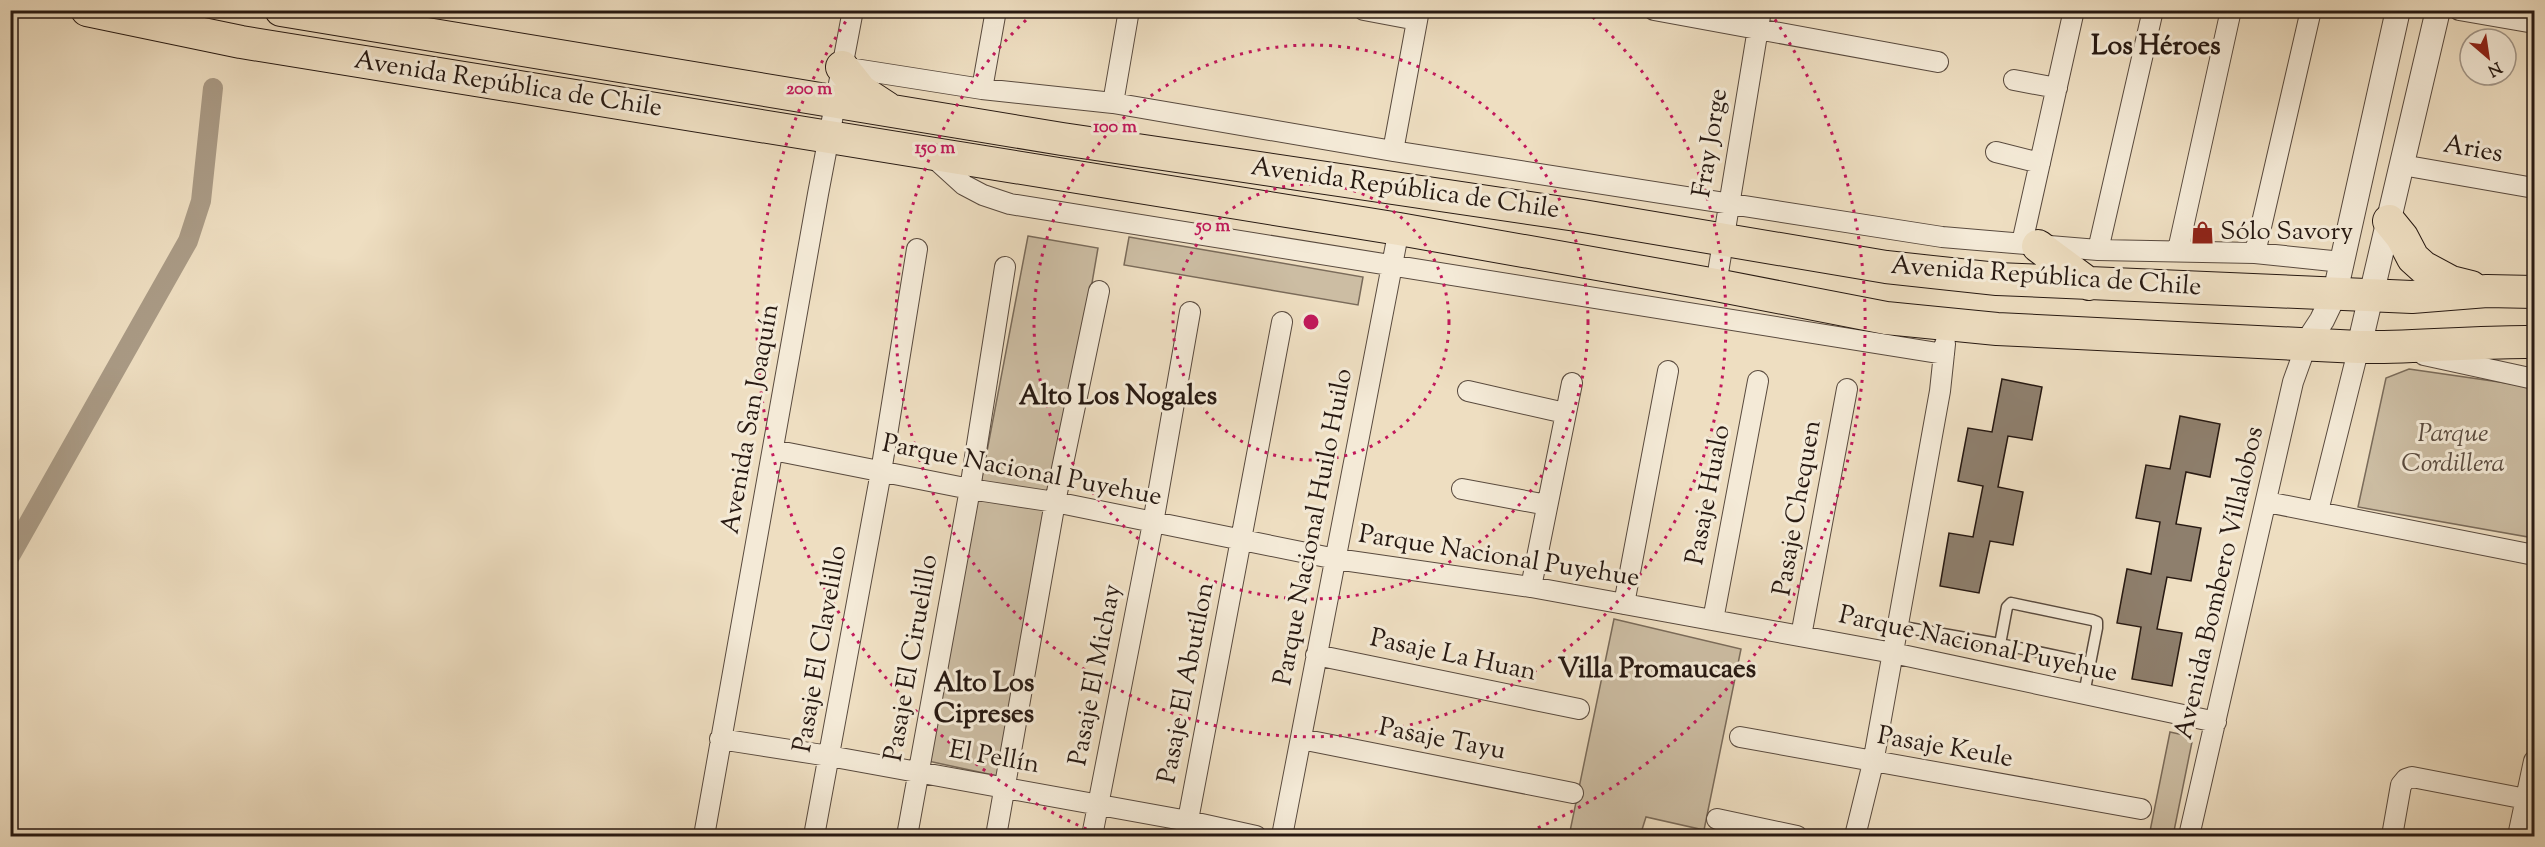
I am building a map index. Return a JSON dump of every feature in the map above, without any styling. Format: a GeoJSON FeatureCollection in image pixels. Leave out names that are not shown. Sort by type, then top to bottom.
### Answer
{"type":"FeatureCollection","features":[{"type":"Feature","properties":{"kind":"main road","name":"Avenida República de Chile"},"geometry":{"type":"LineString","coordinates":[[87,10],[241,42],[1399,229],[1716,285],[1886,318],[1997,329],[2359,347],[2392,348],[2487,341],[2535,342]]}},
{"type":"Feature","properties":{"kind":"main road","name":"Avenida República de Chile"},"geometry":{"type":"LineString","coordinates":[[281,10],[1062,139],[1583,216],[1886,267],[1997,279],[2412,297],[2487,291],[2535,292]]}},
{"type":"Feature","properties":{"kind":"main road"},"geometry":{"type":"LineString","coordinates":[[842,68],[861,91],[882,106],[894,111]]}},
{"type":"Feature","properties":{"kind":"main road"},"geometry":{"type":"LineString","coordinates":[[2389,221],[2402,237],[2413,258],[2423,267],[2451,282],[2487,291]]}},
{"type":"Feature","properties":{"kind":"main road"},"geometry":{"type":"LineString","coordinates":[[2030,244],[2089,284]]}},
{"type":"Feature","properties":{"kind":"street","name":"Avenida San Joaquín"},"geometry":{"type":"LineString","coordinates":[[704,837],[853,10]]}},
{"type":"Feature","properties":{"kind":"street"},"geometry":{"type":"LineString","coordinates":[[982,89],[996,10]]}},
{"type":"Feature","properties":{"kind":"street"},"geometry":{"type":"LineString","coordinates":[[1113,103],[1130,10]]}},
{"type":"Feature","properties":{"kind":"street"},"geometry":{"type":"LineString","coordinates":[[1364,10],[1418,15],[1393,152]]}},
{"type":"Feature","properties":{"kind":"street"},"geometry":{"type":"LineString","coordinates":[[1654,10],[1938,62]]}},
{"type":"Feature","properties":{"kind":"street","name":"Fray Jorge"},"geometry":{"type":"LineString","coordinates":[[1716,285],[1761,10]]}},
{"type":"Feature","properties":{"kind":"street"},"geometry":{"type":"LineString","coordinates":[[2030,244],[2040,163],[2074,10]]}},
{"type":"Feature","properties":{"kind":"street"},"geometry":{"type":"LineString","coordinates":[[2098,250],[2153,10]]}},
{"type":"Feature","properties":{"kind":"street"},"geometry":{"type":"LineString","coordinates":[[2178,250],[2231,10]]}},
{"type":"Feature","properties":{"kind":"street"},"geometry":{"type":"LineString","coordinates":[[2255,253],[2312,10]]}},
{"type":"Feature","properties":{"kind":"street"},"geometry":{"type":"LineString","coordinates":[[2307,343],[2335,293],[2398,10]]}},
{"type":"Feature","properties":{"kind":"street"},"geometry":{"type":"LineString","coordinates":[[2318,512],[2372,295],[2438,10]]}},
{"type":"Feature","properties":{"kind":"street"},"geometry":{"type":"LineString","coordinates":[[2459,10],[2535,22]]}},
{"type":"Feature","properties":{"kind":"street","name":"Avenida República de Chile"},"geometry":{"type":"LineString","coordinates":[[842,68],[982,89],[1113,103],[1393,152],[1942,237],[2098,250],[2255,253],[2342,262]]}},
{"type":"Feature","properties":{"kind":"street"},"geometry":{"type":"LineString","coordinates":[[2014,80],[2057,88]]}},
{"type":"Feature","properties":{"kind":"street"},"geometry":{"type":"LineString","coordinates":[[1996,152],[2040,163]]}},
{"type":"Feature","properties":{"kind":"street"},"geometry":{"type":"LineString","coordinates":[[929,153],[964,185],[983,195],[1010,204],[1944,354]]}},
{"type":"Feature","properties":{"kind":"street","name":"Aries"},"geometry":{"type":"LineString","coordinates":[[2402,165],[2535,188]]}},
{"type":"Feature","properties":{"kind":"street","name":"Parque Nacional Huilo Huilo"},"geometry":{"type":"LineString","coordinates":[[1282,837],[1399,229]]}},
{"type":"Feature","properties":{"kind":"street","name":"Pasaje El Clavelillo"},"geometry":{"type":"LineString","coordinates":[[814,837],[881,472],[916,249]]}},
{"type":"Feature","properties":{"kind":"street","name":"Pasaje El Ciruelillo"},"geometry":{"type":"LineString","coordinates":[[907,837],[970,489],[1005,267]]}},
{"type":"Feature","properties":{"kind":"street"},"geometry":{"type":"LineString","coordinates":[[996,837],[1054,502],[1099,291]]}},
{"type":"Feature","properties":{"kind":"street","name":"Pasaje El Michay"},"geometry":{"type":"LineString","coordinates":[[1092,837],[1153,524],[1190,312]]}},
{"type":"Feature","properties":{"kind":"street","name":"Pasaje El Abutilon"},"geometry":{"type":"LineString","coordinates":[[1187,829],[1282,322]]}},
{"type":"Feature","properties":{"kind":"street"},"geometry":{"type":"LineString","coordinates":[[1855,837],[1873,763],[1940,391],[1949,324]]}},
{"type":"Feature","properties":{"kind":"street","name":"Avenida Bombero Villalobos"},"geometry":{"type":"LineString","coordinates":[[2189,837],[2293,382],[2307,343]]}},
{"type":"Feature","properties":{"kind":"street"},"geometry":{"type":"LineString","coordinates":[[2392,348],[2535,378]]}},
{"type":"Feature","properties":{"kind":"street"},"geometry":{"type":"LineString","coordinates":[[1624,604],[1668,371]]}},
{"type":"Feature","properties":{"kind":"street","name":"Pasaje Hualo"},"geometry":{"type":"LineString","coordinates":[[1713,620],[1758,381]]}},
{"type":"Feature","properties":{"kind":"street"},"geometry":{"type":"LineString","coordinates":[[1531,587],[1572,383]]}},
{"type":"Feature","properties":{"kind":"street","name":"Pasaje Chequen"},"geometry":{"type":"LineString","coordinates":[[1802,636],[1847,389]]}},
{"type":"Feature","properties":{"kind":"street"},"geometry":{"type":"LineString","coordinates":[[1468,391],[1565,413]]}},
{"type":"Feature","properties":{"kind":"street","name":"Parque Nacional Puyehue"},"geometry":{"type":"LineString","coordinates":[[773,450],[970,489],[1054,502],[1153,524],[1336,559],[1531,587],[1893,653],[2216,722]]}},
{"type":"Feature","properties":{"kind":"street"},"geometry":{"type":"LineString","coordinates":[[1462,489],[1547,505]]}},
{"type":"Feature","properties":{"kind":"street"},"geometry":{"type":"LineString","coordinates":[[2267,502],[2442,539],[2535,555]]}},
{"type":"Feature","properties":{"kind":"street","name":"Pasaje La Huan"},"geometry":{"type":"LineString","coordinates":[[1316,655],[1579,709]]}},
{"type":"Feature","properties":{"kind":"street","name":"Pasaje Keule"},"geometry":{"type":"LineString","coordinates":[[1740,737],[1873,763],[2141,809]]}},
{"type":"Feature","properties":{"kind":"street","name":"El Pellín"},"geometry":{"type":"LineString","coordinates":[[720,739],[829,756],[1098,805],[1187,829],[1256,837]]}},
{"type":"Feature","properties":{"kind":"street","name":"Pasaje Tayu"},"geometry":{"type":"LineString","coordinates":[[1301,739],[1574,794]]}},
{"type":"Feature","properties":{"kind":"street"},"geometry":{"type":"LineString","coordinates":[[2518,837],[2535,760]]}},
{"type":"Feature","properties":{"kind":"street"},"geometry":{"type":"LineString","coordinates":[[2392,837],[2401,785],[2406,778],[2412,777],[2526,799]]}},
{"type":"Feature","properties":{"kind":"street"},"geometry":{"type":"LineString","coordinates":[[1717,819],[1797,837]]}},
{"type":"Feature","properties":{"kind":"lane"},"geometry":{"type":"LineString","coordinates":[[2000,644],[2007,607],[2011,603],[2097,622],[2084,694]]}},
{"type":"Feature","properties":{"kind":"lane"},"geometry":{"type":"LineString","coordinates":[[1897,626],[2090,663]]}},
{"type":"Feature","properties":{"kind":"green space"},"geometry":{"type":"Polygon","coordinates":[[[1028,236],[1098,248],[1007,778],[928,761],[1028,236]]]}},
{"type":"Feature","properties":{"kind":"green space"},"geometry":{"type":"Polygon","coordinates":[[[1129,237],[1363,277],[1358,305],[1124,265],[1129,237]]]}},
{"type":"Feature","properties":{"kind":"green space","name":"Parque Cordillera"},"geometry":{"type":"Polygon","coordinates":[[[2409,369],[2534,387],[2534,538],[2358,507],[2386,378],[2409,369]]]}},
{"type":"Feature","properties":{"kind":"green space"},"geometry":{"type":"Polygon","coordinates":[[[1614,619],[1741,649],[1704,830],[1646,817],[1640,836],[1569,836],[1614,619]]]}},
{"type":"Feature","properties":{"kind":"green space"},"geometry":{"type":"Polygon","coordinates":[[[2170,732],[2193,737],[2173,836],[2149,836],[2170,732]]]}},
{"type":"Feature","properties":{"kind":"building"},"geometry":{"type":"Polygon","coordinates":[[[2002,379],[2042,387],[2032,440],[2008,436],[1998,487],[2023,492],[2013,545],[1990,541],[1979,593],[1940,586],[1949,533],[1973,537],[1983,486],[1958,481],[1968,428],[1992,432],[2002,379]]]}},
{"type":"Feature","properties":{"kind":"building"},"geometry":{"type":"Polygon","coordinates":[[[2180,416],[2220,424],[2210,477],[2186,472],[2176,524],[2201,528],[2191,581],[2167,577],[2157,629],[2182,633],[2172,686],[2132,679],[2141,627],[2117,623],[2127,569],[2151,574],[2160,522],[2136,518],[2146,465],[2170,469],[2180,416]]]}},
{"type":"Feature","properties":{"kind":"waterway"},"geometry":{"type":"LineString","coordinates":[[10,556],[188,241],[201,201],[213,88]]}},
{"type":"Feature","properties":{"kind":"place","name":"Sólo Savory"},"geometry":{"type":"Point","coordinates":[2202,232]}},
{"type":"Feature","properties":{"kind":"district","name":"Los Héroes"},"geometry":{"type":"Point","coordinates":[2156,47]}},
{"type":"Feature","properties":{"kind":"district","name":"Alto Los Nogales"},"geometry":{"type":"Point","coordinates":[1118,397]}},
{"type":"Feature","properties":{"kind":"district","name":"Villa Promaucaes"},"geometry":{"type":"Point","coordinates":[1657,670]}},
{"type":"Feature","properties":{"kind":"district","name":"Alto Los Cipreses"},"geometry":{"type":"Point","coordinates":[984,700]}}]}
